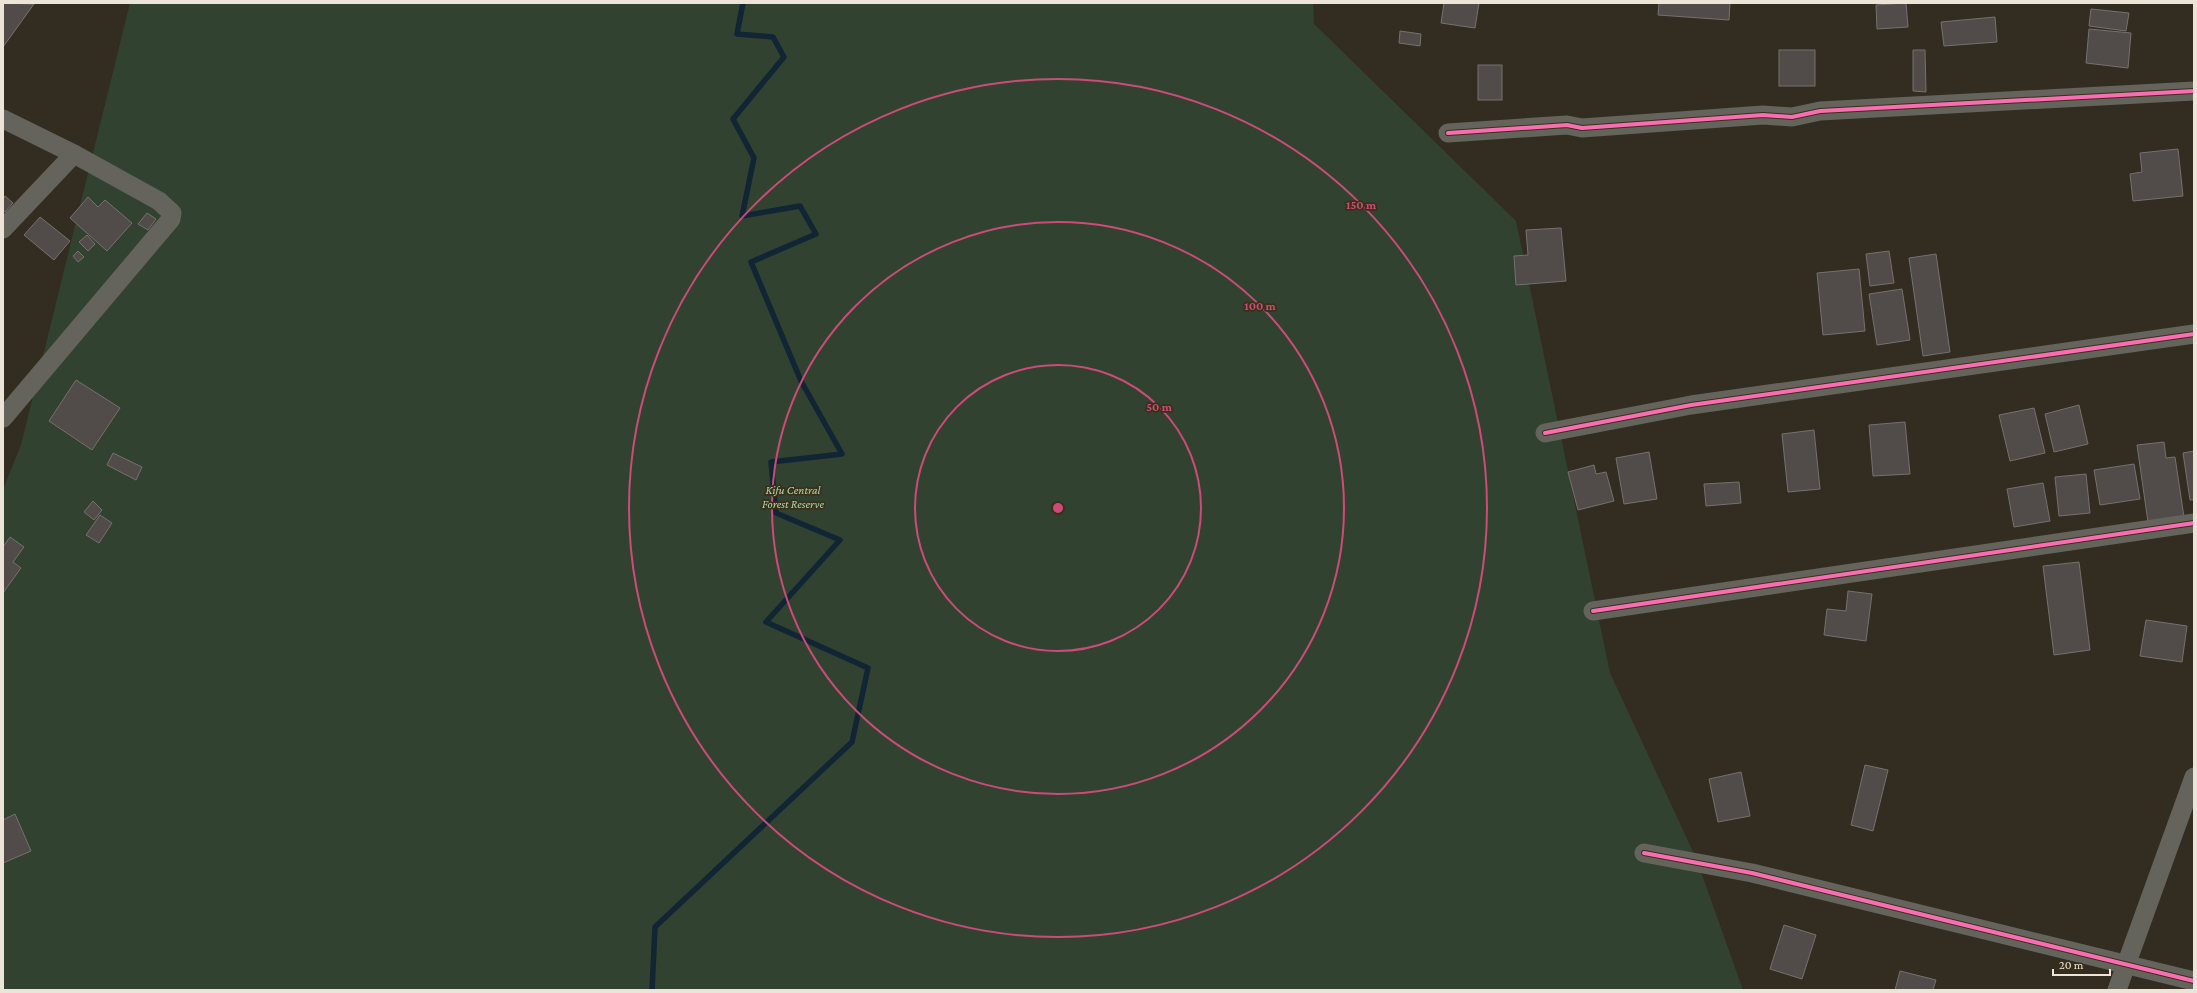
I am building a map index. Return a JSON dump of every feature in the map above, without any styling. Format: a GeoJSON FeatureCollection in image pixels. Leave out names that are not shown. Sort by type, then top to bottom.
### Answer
{"type":"FeatureCollection","features":[{"type":"Feature","properties":{"kind":"street"},"geometry":{"type":"LineString","coordinates":[[1448,133],[1567,125],[1582,128],[1763,114],[1792,117],[1820,111],[2194,91]]}},
{"type":"Feature","properties":{"kind":"street"},"geometry":{"type":"LineString","coordinates":[[3,119],[74,154],[159,201],[172,213],[171,219],[3,418]]}},
{"type":"Feature","properties":{"kind":"street"},"geometry":{"type":"LineString","coordinates":[[3,229],[74,154]]}},
{"type":"Feature","properties":{"kind":"street"},"geometry":{"type":"LineString","coordinates":[[1545,433],[1691,405],[2194,334]]}},
{"type":"Feature","properties":{"kind":"street"},"geometry":{"type":"LineString","coordinates":[[1593,611],[2194,523]]}},
{"type":"Feature","properties":{"kind":"street"},"geometry":{"type":"LineString","coordinates":[[2117,990],[2193,782]]}},
{"type":"Feature","properties":{"kind":"street"},"geometry":{"type":"LineString","coordinates":[[1644,853],[1752,873],[2194,981]]}},
{"type":"Feature","properties":{"kind":"green space","name":"Kifu Central Forest Reserve"},"geometry":{"type":"Polygon","coordinates":[[[130,3],[1313,3],[1314,24],[1516,221],[1610,673],[1696,858],[1743,990],[3,990],[3,489],[21,445],[130,3]]]}},
{"type":"Feature","properties":{"kind":"building"},"geometry":{"type":"Polygon","coordinates":[[[3,3],[34,4],[3,47],[3,3]]]}},
{"type":"Feature","properties":{"kind":"building"},"geometry":{"type":"Polygon","coordinates":[[[1444,3],[1479,3],[1475,28],[1441,23],[1444,3]]]}},
{"type":"Feature","properties":{"kind":"building"},"geometry":{"type":"Polygon","coordinates":[[[1659,3],[1730,3],[1729,20],[1658,15],[1659,3]]]}},
{"type":"Feature","properties":{"kind":"building"},"geometry":{"type":"Polygon","coordinates":[[[1906,3],[1908,27],[1877,29],[1876,5],[1906,3]]]}},
{"type":"Feature","properties":{"kind":"building"},"geometry":{"type":"Polygon","coordinates":[[[2091,9],[2129,13],[2126,31],[2089,26],[2091,9]]]}},
{"type":"Feature","properties":{"kind":"building"},"geometry":{"type":"Polygon","coordinates":[[[1995,17],[1997,42],[1944,46],[1941,22],[1995,17]]]}},
{"type":"Feature","properties":{"kind":"building"},"geometry":{"type":"Polygon","coordinates":[[[2089,29],[2131,33],[2128,68],[2086,63],[2089,29]]]}},
{"type":"Feature","properties":{"kind":"building"},"geometry":{"type":"Polygon","coordinates":[[[1400,31],[1421,34],[1420,46],[1399,43],[1400,31]]]}},
{"type":"Feature","properties":{"kind":"building"},"geometry":{"type":"Polygon","coordinates":[[[1779,50],[1815,50],[1815,86],[1779,86],[1779,50]]]}},
{"type":"Feature","properties":{"kind":"building"},"geometry":{"type":"Polygon","coordinates":[[[1913,50],[1925,50],[1926,92],[1913,91],[1913,50]]]}},
{"type":"Feature","properties":{"kind":"building"},"geometry":{"type":"Polygon","coordinates":[[[1478,65],[1502,65],[1502,100],[1478,100],[1478,65]]]}},
{"type":"Feature","properties":{"kind":"building"},"geometry":{"type":"Polygon","coordinates":[[[2178,149],[2183,196],[2133,201],[2130,174],[2142,172],[2140,153],[2178,149]]]}},
{"type":"Feature","properties":{"kind":"building"},"geometry":{"type":"Polygon","coordinates":[[[5,196],[13,203],[5,212],[3,211],[3,199],[5,196]]]}},
{"type":"Feature","properties":{"kind":"building"},"geometry":{"type":"Polygon","coordinates":[[[88,197],[98,207],[105,200],[132,223],[107,251],[70,218],[88,197]]]}},
{"type":"Feature","properties":{"kind":"building"},"geometry":{"type":"Polygon","coordinates":[[[147,213],[156,219],[148,230],[138,224],[147,213]]]}},
{"type":"Feature","properties":{"kind":"building"},"geometry":{"type":"Polygon","coordinates":[[[40,217],[70,241],[54,260],[24,235],[40,217]]]}},
{"type":"Feature","properties":{"kind":"building"},"geometry":{"type":"Polygon","coordinates":[[[1561,228],[1566,281],[1516,285],[1514,256],[1528,255],[1526,230],[1561,228]]]}},
{"type":"Feature","properties":{"kind":"building"},"geometry":{"type":"Polygon","coordinates":[[[87,235],[95,244],[88,251],[79,242],[87,235]]]}},
{"type":"Feature","properties":{"kind":"building"},"geometry":{"type":"Polygon","coordinates":[[[78,251],[84,257],[78,262],[73,256],[78,251]]]}},
{"type":"Feature","properties":{"kind":"building"},"geometry":{"type":"Polygon","coordinates":[[[1889,251],[1894,283],[1870,286],[1866,254],[1889,251]]]}},
{"type":"Feature","properties":{"kind":"building"},"geometry":{"type":"Polygon","coordinates":[[[1936,254],[1950,352],[1923,356],[1909,258],[1936,254]]]}},
{"type":"Feature","properties":{"kind":"building"},"geometry":{"type":"Polygon","coordinates":[[[1859,269],[1865,331],[1823,335],[1817,273],[1859,269]]]}},
{"type":"Feature","properties":{"kind":"building"},"geometry":{"type":"Polygon","coordinates":[[[1902,289],[1910,340],[1877,345],[1869,294],[1902,289]]]}},
{"type":"Feature","properties":{"kind":"building"},"geometry":{"type":"Polygon","coordinates":[[[76,380],[120,408],[92,450],[49,421],[76,380]]]}},
{"type":"Feature","properties":{"kind":"building"},"geometry":{"type":"Polygon","coordinates":[[[2079,405],[2088,444],[2054,452],[2045,414],[2079,405]]]}},
{"type":"Feature","properties":{"kind":"building"},"geometry":{"type":"Polygon","coordinates":[[[2034,408],[2045,453],[2010,461],[1999,415],[2034,408]]]}},
{"type":"Feature","properties":{"kind":"building"},"geometry":{"type":"Polygon","coordinates":[[[1905,422],[1910,474],[1873,476],[1869,425],[1905,422]]]}},
{"type":"Feature","properties":{"kind":"building"},"geometry":{"type":"Polygon","coordinates":[[[1814,430],[1820,489],[1788,492],[1782,434],[1814,430]]]}},
{"type":"Feature","properties":{"kind":"building"},"geometry":{"type":"Polygon","coordinates":[[[2164,442],[2166,458],[2175,457],[2184,517],[2148,522],[2137,445],[2164,442]]]}},
{"type":"Feature","properties":{"kind":"building"},"geometry":{"type":"Polygon","coordinates":[[[2194,451],[2194,500],[2190,500],[2183,453],[2194,451]]]}},
{"type":"Feature","properties":{"kind":"building"},"geometry":{"type":"Polygon","coordinates":[[[1649,452],[1657,499],[1624,504],[1616,458],[1649,452]]]}},
{"type":"Feature","properties":{"kind":"building"},"geometry":{"type":"Polygon","coordinates":[[[113,453],[142,467],[136,480],[107,465],[113,453]]]}},
{"type":"Feature","properties":{"kind":"building"},"geometry":{"type":"Polygon","coordinates":[[[2134,464],[2140,499],[2100,505],[2094,470],[2134,464]]]}},
{"type":"Feature","properties":{"kind":"building"},"geometry":{"type":"Polygon","coordinates":[[[1594,465],[1596,474],[1606,472],[1614,501],[1578,510],[1568,472],[1594,465]]]}},
{"type":"Feature","properties":{"kind":"building"},"geometry":{"type":"Polygon","coordinates":[[[2086,474],[2090,513],[2059,516],[2055,477],[2086,474]]]}},
{"type":"Feature","properties":{"kind":"building"},"geometry":{"type":"Polygon","coordinates":[[[1739,482],[1741,503],[1706,506],[1704,484],[1739,482]]]}},
{"type":"Feature","properties":{"kind":"building"},"geometry":{"type":"Polygon","coordinates":[[[2043,483],[2050,521],[2014,527],[2007,489],[2043,483]]]}},
{"type":"Feature","properties":{"kind":"building"},"geometry":{"type":"Polygon","coordinates":[[[93,501],[102,510],[94,520],[84,512],[93,501]]]}},
{"type":"Feature","properties":{"kind":"building"},"geometry":{"type":"Polygon","coordinates":[[[100,515],[112,523],[99,543],[86,535],[100,515]]]}},
{"type":"Feature","properties":{"kind":"building"},"geometry":{"type":"Polygon","coordinates":[[[10,537],[24,547],[13,562],[21,568],[3,593],[3,547],[10,537]]]}},
{"type":"Feature","properties":{"kind":"building"},"geometry":{"type":"Polygon","coordinates":[[[2079,562],[2090,650],[2054,655],[2043,566],[2079,562]]]}},
{"type":"Feature","properties":{"kind":"building"},"geometry":{"type":"Polygon","coordinates":[[[1848,591],[1872,594],[1866,641],[1824,635],[1827,609],[1846,611],[1848,591]]]}},
{"type":"Feature","properties":{"kind":"building"},"geometry":{"type":"Polygon","coordinates":[[[2146,620],[2187,626],[2182,662],[2140,656],[2146,620]]]}},
{"type":"Feature","properties":{"kind":"building"},"geometry":{"type":"Polygon","coordinates":[[[1865,765],[1888,770],[1873,831],[1851,825],[1865,765]]]}},
{"type":"Feature","properties":{"kind":"building"},"geometry":{"type":"Polygon","coordinates":[[[1741,772],[1750,816],[1718,822],[1709,779],[1741,772]]]}},
{"type":"Feature","properties":{"kind":"building"},"geometry":{"type":"Polygon","coordinates":[[[15,814],[31,851],[3,863],[3,820],[15,814]]]}},
{"type":"Feature","properties":{"kind":"building"},"geometry":{"type":"Polygon","coordinates":[[[1784,925],[1816,935],[1802,979],[1770,969],[1784,925]]]}},
{"type":"Feature","properties":{"kind":"building"},"geometry":{"type":"Polygon","coordinates":[[[1900,971],[1936,980],[1933,990],[1895,990],[1900,971]]]}},
{"type":"Feature","properties":{"kind":"waterway"},"geometry":{"type":"LineString","coordinates":[[652,990],[655,927],[852,742],[868,668],[766,622],[840,540],[776,513],[771,462],[842,454],[801,381],[751,262],[816,234],[800,206],[742,216],[754,158],[733,119],[784,57],[773,37],[737,34],[743,3]]}},
{"type":"Feature","properties":{"kind":"cycle path"},"geometry":{"type":"LineString","coordinates":[[1448,133],[1567,125],[1582,128],[1763,115],[1792,117],[1820,111],[2194,91]]}},
{"type":"Feature","properties":{"kind":"cycle path"},"geometry":{"type":"LineString","coordinates":[[1545,433],[1691,405],[2194,334]]}},
{"type":"Feature","properties":{"kind":"cycle path"},"geometry":{"type":"LineString","coordinates":[[1593,611],[2194,523]]}},
{"type":"Feature","properties":{"kind":"cycle path"},"geometry":{"type":"LineString","coordinates":[[1644,853],[1752,873],[2194,981]]}}]}
